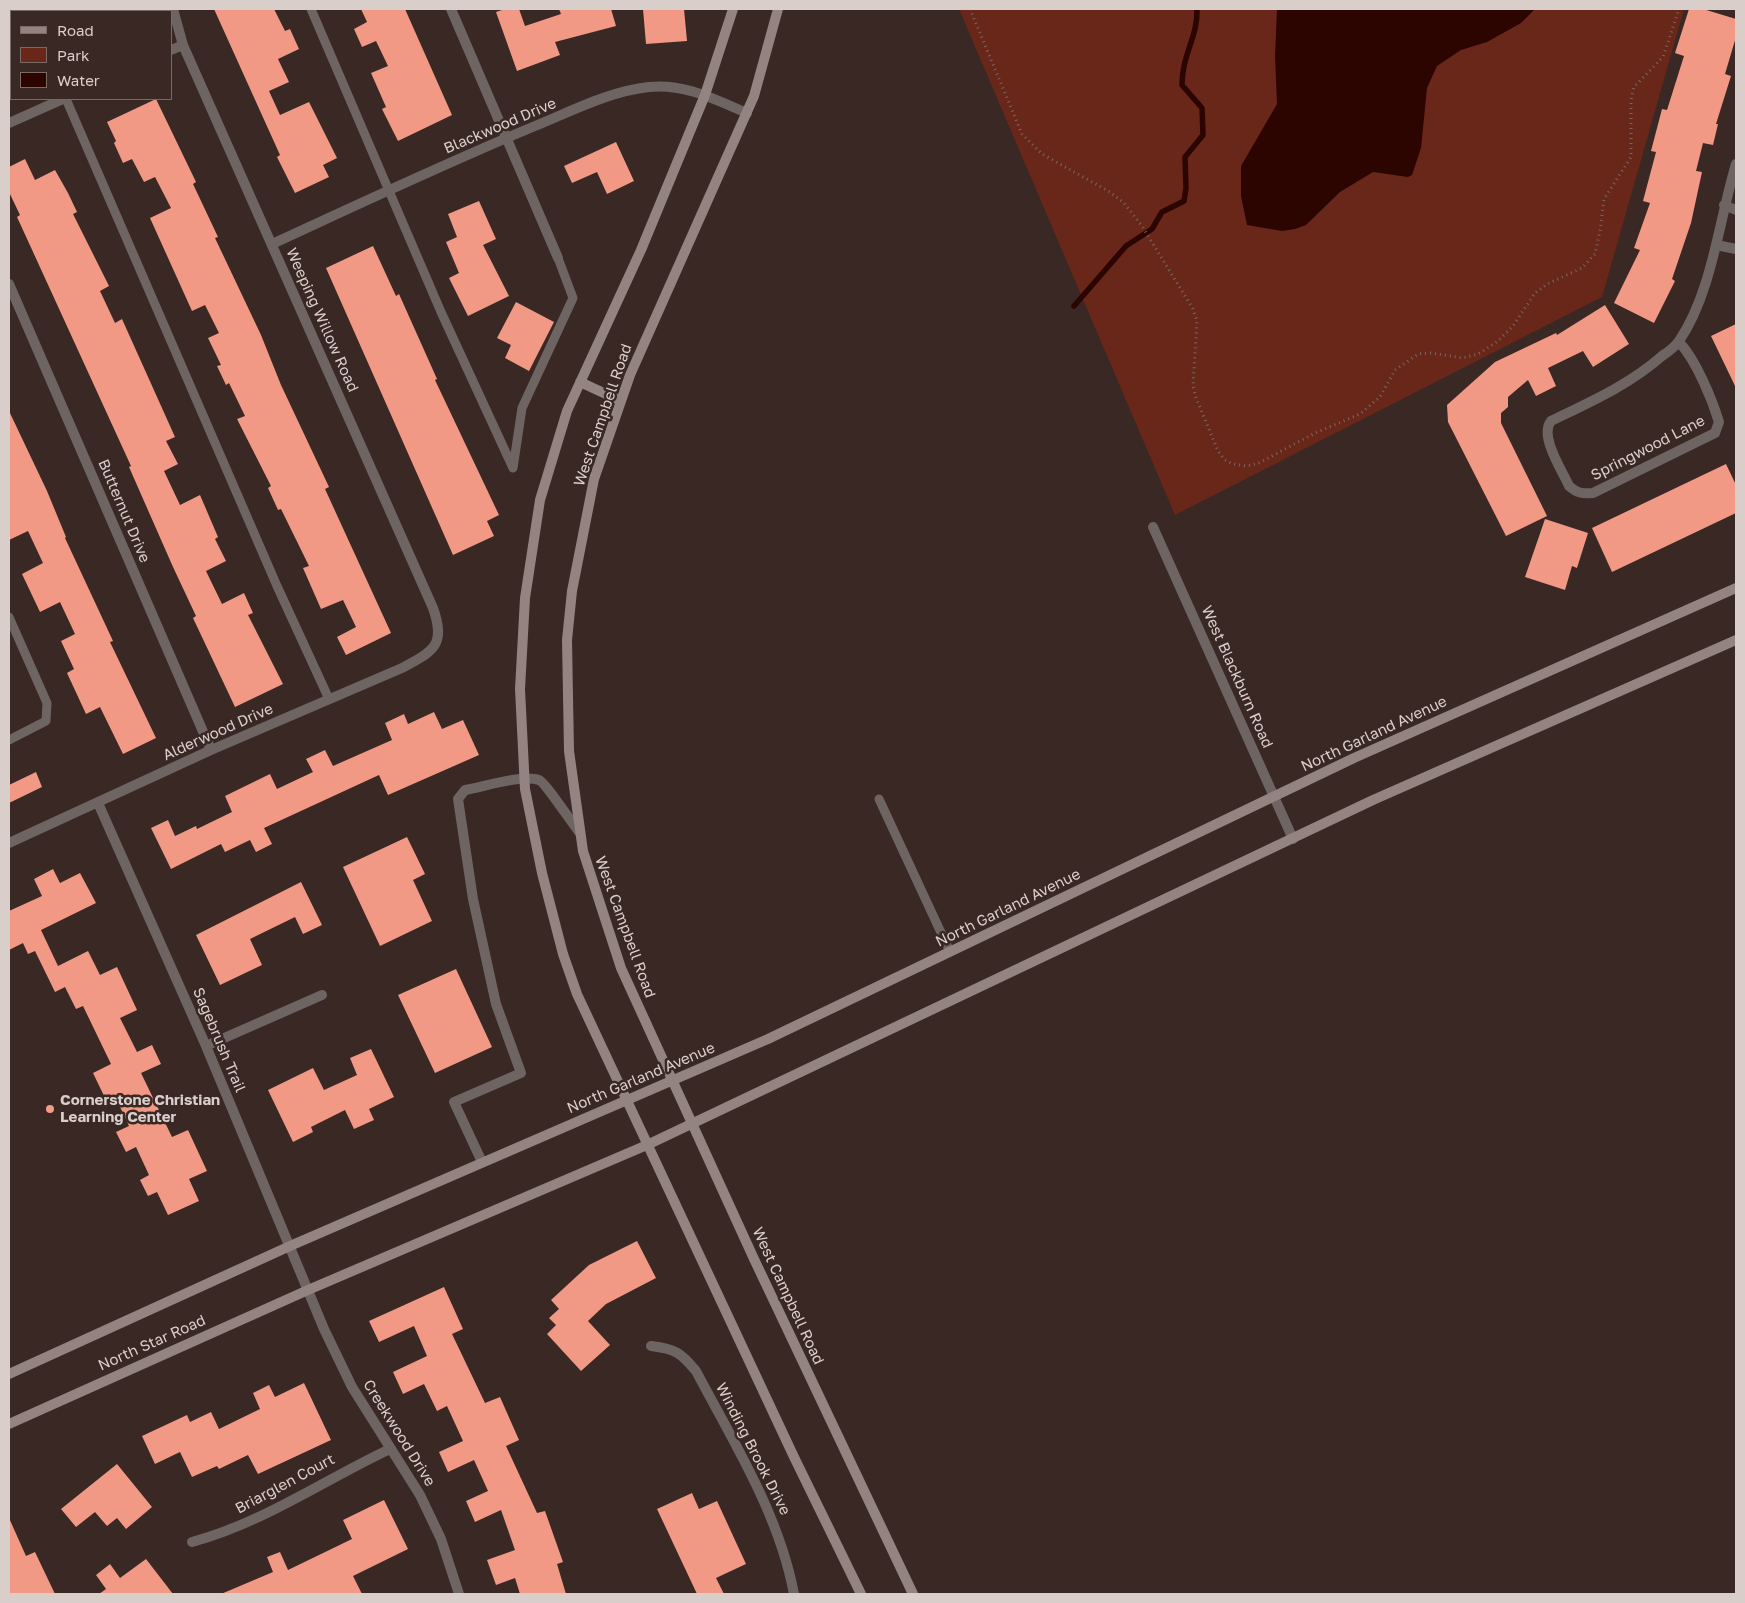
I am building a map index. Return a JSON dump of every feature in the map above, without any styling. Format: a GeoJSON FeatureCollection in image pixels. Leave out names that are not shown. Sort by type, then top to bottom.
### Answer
{"type":"FeatureCollection","features":[{"type":"Feature","properties":{"kind":"main road","name":"West Campbell Road"},"geometry":{"type":"LineString","coordinates":[[733,9],[705,95],[641,250],[567,411],[540,500],[525,598],[520,689],[524,779],[542,873],[563,954],[577,994],[794,1457],[862,1594]]}},
{"type":"Feature","properties":{"kind":"main road","name":"West Campbell Road"},"geometry":{"type":"LineString","coordinates":[[778,9],[754,96],[630,375],[594,479],[572,592],[567,640],[569,751],[580,833],[595,895],[621,968],[691,1124],[913,1594]]}},
{"type":"Feature","properties":{"kind":"main road"},"geometry":{"type":"LineString","coordinates":[[580,382],[621,402]]}},
{"type":"Feature","properties":{"kind":"main road","name":"North Garland Avenue"},"geometry":{"type":"LineString","coordinates":[[290,1246],[768,1039],[1354,758],[1736,588]]}},
{"type":"Feature","properties":{"kind":"main road"},"geometry":{"type":"LineString","coordinates":[[308,1290],[648,1145],[778,1081],[1373,800],[1736,640]]}},
{"type":"Feature","properties":{"kind":"main road","name":"North Star Road"},"geometry":{"type":"LineString","coordinates":[[9,1374],[290,1246]]}},
{"type":"Feature","properties":{"kind":"main road","name":"North Star Road"},"geometry":{"type":"LineString","coordinates":[[9,1424],[308,1290]]}},
{"type":"Feature","properties":{"kind":"street","name":"Weeping Willow Road"},"geometry":{"type":"LineString","coordinates":[[173,9],[183,45],[433,608],[439,626],[437,643]]}},
{"type":"Feature","properties":{"kind":"street"},"geometry":{"type":"LineString","coordinates":[[451,9],[558,258]]}},
{"type":"Feature","properties":{"kind":"street"},"geometry":{"type":"LineString","coordinates":[[172,50],[183,45]]}},
{"type":"Feature","properties":{"kind":"street","name":"Blackwood Drive"},"geometry":{"type":"LineString","coordinates":[[272,244],[388,190],[616,93],[650,87],[677,87],[705,95],[747,113]]}},
{"type":"Feature","properties":{"kind":"street"},"geometry":{"type":"LineString","coordinates":[[9,123],[63,100]]}},
{"type":"Feature","properties":{"kind":"street","name":"Springwood Lane"},"geometry":{"type":"LineString","coordinates":[[1679,342],[1688,354],[1715,408],[1719,422],[1718,428],[1710,436],[1593,493],[1580,494],[1574,491],[1569,486],[1546,438],[1547,426],[1550,421],[1615,391],[1648,368],[1679,342],[1698,306],[1716,245],[1724,205],[1736,164]]}},
{"type":"Feature","properties":{"kind":"street"},"geometry":{"type":"LineString","coordinates":[[1724,205],[1736,210]]}},
{"type":"Feature","properties":{"kind":"street"},"geometry":{"type":"LineString","coordinates":[[1716,245],[1736,249]]}},
{"type":"Feature","properties":{"kind":"street","name":"Butternut Drive"},"geometry":{"type":"LineString","coordinates":[[9,284],[211,750]]}},
{"type":"Feature","properties":{"kind":"street","name":"West Blackburn Road"},"geometry":{"type":"LineString","coordinates":[[1153,527],[1293,839]]}},
{"type":"Feature","properties":{"kind":"street","name":"Alderwood Drive"},"geometry":{"type":"LineString","coordinates":[[9,843],[211,750],[402,668],[419,659],[437,643]]}},
{"type":"Feature","properties":{"kind":"street"},"geometry":{"type":"LineString","coordinates":[[482,1162],[454,1102],[521,1073],[496,1004],[473,899],[458,799],[465,790],[524,779],[540,780],[549,789],[561,810],[580,833]]}},
{"type":"Feature","properties":{"kind":"street","name":"Sagebrush Trail"},"geometry":{"type":"LineString","coordinates":[[98,803],[206,1046],[308,1290]]}},
{"type":"Feature","properties":{"kind":"street"},"geometry":{"type":"LineString","coordinates":[[206,1046],[322,995]]}},
{"type":"Feature","properties":{"kind":"street","name":"Creekwood Drive"},"geometry":{"type":"LineString","coordinates":[[308,1290],[324,1330],[352,1387],[420,1495],[441,1539],[459,1594]]}},
{"type":"Feature","properties":{"kind":"street","name":"Winding Brook Drive"},"geometry":{"type":"LineString","coordinates":[[651,1346],[681,1353],[696,1372],[774,1524],[788,1563],[794,1594]]}},
{"type":"Feature","properties":{"kind":"street","name":"Briarglen Court"},"geometry":{"type":"LineString","coordinates":[[192,1542],[217,1535],[262,1516],[345,1470],[390,1449]]}},
{"type":"Feature","properties":{"kind":"lane"},"geometry":{"type":"LineString","coordinates":[[311,9],[388,190],[513,468],[522,408],[573,298],[558,258]]}},
{"type":"Feature","properties":{"kind":"lane"},"geometry":{"type":"LineString","coordinates":[[65,100],[273,577],[329,699]]}},
{"type":"Feature","properties":{"kind":"lane"},"geometry":{"type":"LineString","coordinates":[[9,617],[47,703],[46,721],[9,740]]}},
{"type":"Feature","properties":{"kind":"lane"},"geometry":{"type":"LineString","coordinates":[[879,799],[950,952]]}},
{"type":"Feature","properties":{"kind":"path"},"geometry":{"type":"LineString","coordinates":[[970,9],[1022,134],[1032,146],[1055,163],[1110,192],[1128,207],[1142,226],[1193,310],[1197,322],[1193,386],[1212,442],[1225,460],[1233,464],[1246,466],[1257,464],[1313,434],[1360,414],[1380,397],[1395,370],[1418,354],[1431,352],[1463,358],[1478,354],[1498,341],[1513,326],[1535,293],[1547,284],[1582,268],[1595,254],[1604,199],[1631,157],[1631,100],[1634,87],[1664,57],[1679,9]]}},
{"type":"Feature","properties":{"kind":"green space"},"geometry":{"type":"Polygon","coordinates":[[[959,9],[1684,9],[1602,297],[1175,515],[959,9]]]}},
{"type":"Feature","properties":{"kind":"water"},"geometry":{"type":"Polygon","coordinates":[[[1277,9],[1535,9],[1521,23],[1487,42],[1461,50],[1437,66],[1427,88],[1421,148],[1412,175],[1408,177],[1373,172],[1340,192],[1306,225],[1282,231],[1247,225],[1241,196],[1241,166],[1277,104],[1275,56],[1277,9]]]}},
{"type":"Feature","properties":{"kind":"building"},"geometry":{"type":"Polygon","coordinates":[[[214,9],[274,9],[285,31],[290,29],[299,49],[278,59],[289,82],[269,91],[280,115],[309,102],[337,158],[323,165],[329,177],[295,193],[277,157],[280,155],[214,9]]]}},
{"type":"Feature","properties":{"kind":"building"},"geometry":{"type":"Polygon","coordinates":[[[361,9],[405,9],[452,115],[398,141],[382,109],[386,107],[371,73],[388,66],[376,41],[362,47],[354,29],[367,22],[361,9]]]}},
{"type":"Feature","properties":{"kind":"building"},"geometry":{"type":"Polygon","coordinates":[[[505,9],[519,9],[525,26],[561,14],[559,9],[611,9],[616,26],[555,42],[560,55],[517,71],[496,12],[505,9]]]}},
{"type":"Feature","properties":{"kind":"building"},"geometry":{"type":"Polygon","coordinates":[[[643,9],[684,9],[687,41],[646,44],[643,9]]]}},
{"type":"Feature","properties":{"kind":"building"},"geometry":{"type":"Polygon","coordinates":[[[1689,9],[1703,9],[1736,19],[1736,37],[1725,74],[1731,76],[1716,124],[1718,124],[1713,145],[1703,143],[1696,171],[1702,172],[1691,223],[1672,279],[1675,281],[1654,323],[1614,303],[1640,250],[1634,248],[1650,203],[1643,201],[1656,152],[1651,151],[1662,109],[1667,110],[1684,56],[1675,53],[1689,9]]]}},
{"type":"Feature","properties":{"kind":"building"},"geometry":{"type":"Polygon","coordinates":[[[156,100],[196,182],[193,184],[218,237],[215,238],[329,487],[325,489],[391,633],[346,655],[337,637],[356,627],[343,600],[321,609],[303,568],[309,566],[281,509],[278,510],[268,488],[271,486],[237,419],[245,416],[229,383],[226,385],[217,366],[221,365],[208,338],[219,333],[205,305],[192,311],[150,218],[171,208],[155,177],[144,182],[132,159],[123,163],[107,122],[156,100]]]}},
{"type":"Feature","properties":{"kind":"building"},"geometry":{"type":"Polygon","coordinates":[[[616,142],[634,181],[607,194],[597,172],[572,183],[564,166],[616,142]]]}},
{"type":"Feature","properties":{"kind":"building"},"geometry":{"type":"Polygon","coordinates":[[[25,159],[35,180],[55,170],[68,193],[77,212],[73,214],[109,286],[100,291],[115,323],[122,319],[175,437],[166,441],[178,464],[164,471],[180,505],[200,495],[218,537],[215,539],[226,561],[206,571],[222,604],[244,593],[253,613],[248,615],[283,684],[235,707],[193,618],[196,616],[129,467],[131,466],[17,217],[20,215],[9,192],[9,167],[25,159]]]}},
{"type":"Feature","properties":{"kind":"building"},"geometry":{"type":"Polygon","coordinates":[[[479,201],[496,239],[483,245],[509,296],[468,316],[449,278],[459,273],[446,242],[457,237],[448,214],[479,201]]]}},
{"type":"Feature","properties":{"kind":"building"},"geometry":{"type":"Polygon","coordinates":[[[373,246],[396,296],[399,294],[437,379],[435,380],[499,515],[487,521],[494,536],[453,555],[326,268],[373,246]]]}},
{"type":"Feature","properties":{"kind":"building"},"geometry":{"type":"Polygon","coordinates":[[[516,302],[554,322],[529,371],[505,358],[511,345],[497,338],[516,302]]]}},
{"type":"Feature","properties":{"kind":"building"},"geometry":{"type":"Polygon","coordinates":[[[1605,305],[1629,344],[1593,367],[1583,351],[1548,368],[1556,386],[1536,396],[1528,380],[1508,397],[1508,407],[1501,413],[1501,423],[1547,516],[1506,536],[1448,422],[1447,405],[1495,362],[1556,333],[1557,335],[1605,305]]]}},
{"type":"Feature","properties":{"kind":"building"},"geometry":{"type":"Polygon","coordinates":[[[1736,324],[1736,388],[1711,336],[1736,324]]]}},
{"type":"Feature","properties":{"kind":"building"},"geometry":{"type":"Polygon","coordinates":[[[9,411],[47,491],[65,538],[113,641],[110,642],[156,738],[123,754],[100,707],[86,714],[67,673],[74,669],[61,641],[75,634],[60,602],[40,612],[22,574],[43,563],[28,531],[9,540],[9,411]]]}},
{"type":"Feature","properties":{"kind":"building"},"geometry":{"type":"Polygon","coordinates":[[[1726,464],[1736,485],[1736,513],[1612,572],[1592,528],[1726,464]]]}},
{"type":"Feature","properties":{"kind":"building"},"geometry":{"type":"Polygon","coordinates":[[[1545,519],[1588,533],[1577,568],[1572,566],[1565,590],[1525,577],[1545,519]]]}},
{"type":"Feature","properties":{"kind":"building"},"geometry":{"type":"Polygon","coordinates":[[[434,712],[442,729],[463,720],[479,755],[388,795],[379,775],[264,828],[272,844],[256,852],[250,840],[225,852],[221,844],[171,869],[151,828],[168,820],[175,836],[196,826],[197,829],[232,812],[225,796],[270,774],[277,789],[313,772],[306,759],[325,750],[333,766],[392,740],[385,723],[404,714],[408,724],[434,712]]]}},
{"type":"Feature","properties":{"kind":"building"},"geometry":{"type":"Polygon","coordinates":[[[36,772],[42,787],[9,803],[9,785],[36,772]]]}},
{"type":"Feature","properties":{"kind":"building"},"geometry":{"type":"Polygon","coordinates":[[[407,837],[425,874],[413,880],[432,921],[380,946],[343,867],[407,837]]]}},
{"type":"Feature","properties":{"kind":"building"},"geometry":{"type":"Polygon","coordinates":[[[53,869],[60,883],[80,873],[96,903],[41,930],[58,966],[88,951],[100,975],[117,967],[137,1010],[120,1018],[137,1052],[152,1045],[161,1064],[141,1073],[172,1137],[188,1130],[207,1171],[189,1179],[199,1201],[168,1215],[157,1192],[148,1196],[140,1180],[149,1175],[136,1147],[126,1152],[116,1132],[129,1126],[115,1096],[106,1100],[93,1073],[111,1064],[83,1006],[76,1009],[65,987],[55,992],[35,951],[28,954],[23,943],[9,950],[9,911],[42,896],[34,879],[53,869]]]}},
{"type":"Feature","properties":{"kind":"building"},"geometry":{"type":"Polygon","coordinates":[[[301,882],[322,925],[303,934],[295,917],[250,939],[262,965],[220,985],[196,935],[301,882]]]}},
{"type":"Feature","properties":{"kind":"building"},"geometry":{"type":"Polygon","coordinates":[[[456,969],[492,1047],[435,1073],[398,995],[456,969]]]}},
{"type":"Feature","properties":{"kind":"building"},"geometry":{"type":"Polygon","coordinates":[[[371,1049],[394,1097],[369,1109],[374,1120],[354,1129],[345,1110],[311,1127],[313,1132],[293,1142],[268,1090],[313,1068],[324,1090],[357,1075],[350,1058],[371,1049]]]}},
{"type":"Feature","properties":{"kind":"building"},"geometry":{"type":"Polygon","coordinates":[[[637,1241],[656,1278],[606,1304],[588,1321],[610,1345],[581,1371],[547,1334],[556,1325],[549,1318],[559,1309],[551,1300],[589,1265],[637,1241]]]}},
{"type":"Feature","properties":{"kind":"building"},"geometry":{"type":"Polygon","coordinates":[[[444,1287],[463,1329],[452,1334],[485,1403],[500,1397],[519,1440],[506,1446],[537,1513],[545,1511],[563,1562],[557,1564],[566,1594],[520,1594],[515,1578],[496,1585],[487,1560],[515,1550],[501,1510],[475,1522],[466,1501],[488,1491],[474,1460],[448,1472],[439,1452],[463,1441],[447,1406],[437,1411],[424,1384],[403,1394],[393,1372],[427,1356],[414,1326],[379,1342],[369,1321],[444,1287]]]}},
{"type":"Feature","properties":{"kind":"building"},"geometry":{"type":"Polygon","coordinates":[[[304,1383],[331,1440],[258,1474],[248,1455],[219,1469],[217,1466],[192,1477],[180,1452],[155,1464],[142,1436],[187,1415],[190,1422],[211,1412],[219,1429],[260,1409],[253,1393],[269,1385],[275,1397],[304,1383]]]}},
{"type":"Feature","properties":{"kind":"building"},"geometry":{"type":"Polygon","coordinates":[[[117,1464],[152,1507],[126,1529],[117,1518],[107,1526],[95,1512],[76,1527],[61,1509],[117,1464]]]}},
{"type":"Feature","properties":{"kind":"building"},"geometry":{"type":"Polygon","coordinates":[[[692,1493],[699,1509],[717,1501],[746,1564],[716,1578],[724,1594],[697,1594],[657,1509],[692,1493]]]}},
{"type":"Feature","properties":{"kind":"building"},"geometry":{"type":"Polygon","coordinates":[[[384,1500],[408,1549],[353,1576],[362,1594],[221,1594],[273,1572],[267,1557],[280,1552],[288,1570],[352,1539],[343,1520],[384,1500]]]}},
{"type":"Feature","properties":{"kind":"building"},"geometry":{"type":"Polygon","coordinates":[[[9,1518],[26,1556],[35,1552],[55,1594],[9,1594],[9,1518]]]}},
{"type":"Feature","properties":{"kind":"building"},"geometry":{"type":"Polygon","coordinates":[[[146,1559],[173,1594],[99,1594],[106,1589],[96,1575],[110,1564],[120,1578],[146,1559]]]}},
{"type":"Feature","properties":{"kind":"waterway"},"geometry":{"type":"LineString","coordinates":[[1074,306],[1126,246],[1152,229],[1162,212],[1184,201],[1186,188],[1185,157],[1203,135],[1202,108],[1182,85],[1184,64],[1195,28],[1197,9]]}},
{"type":"Feature","properties":{"kind":"place","name":"Cornerstone Christian Learning Center"},"geometry":{"type":"Point","coordinates":[50,1109]}}]}
